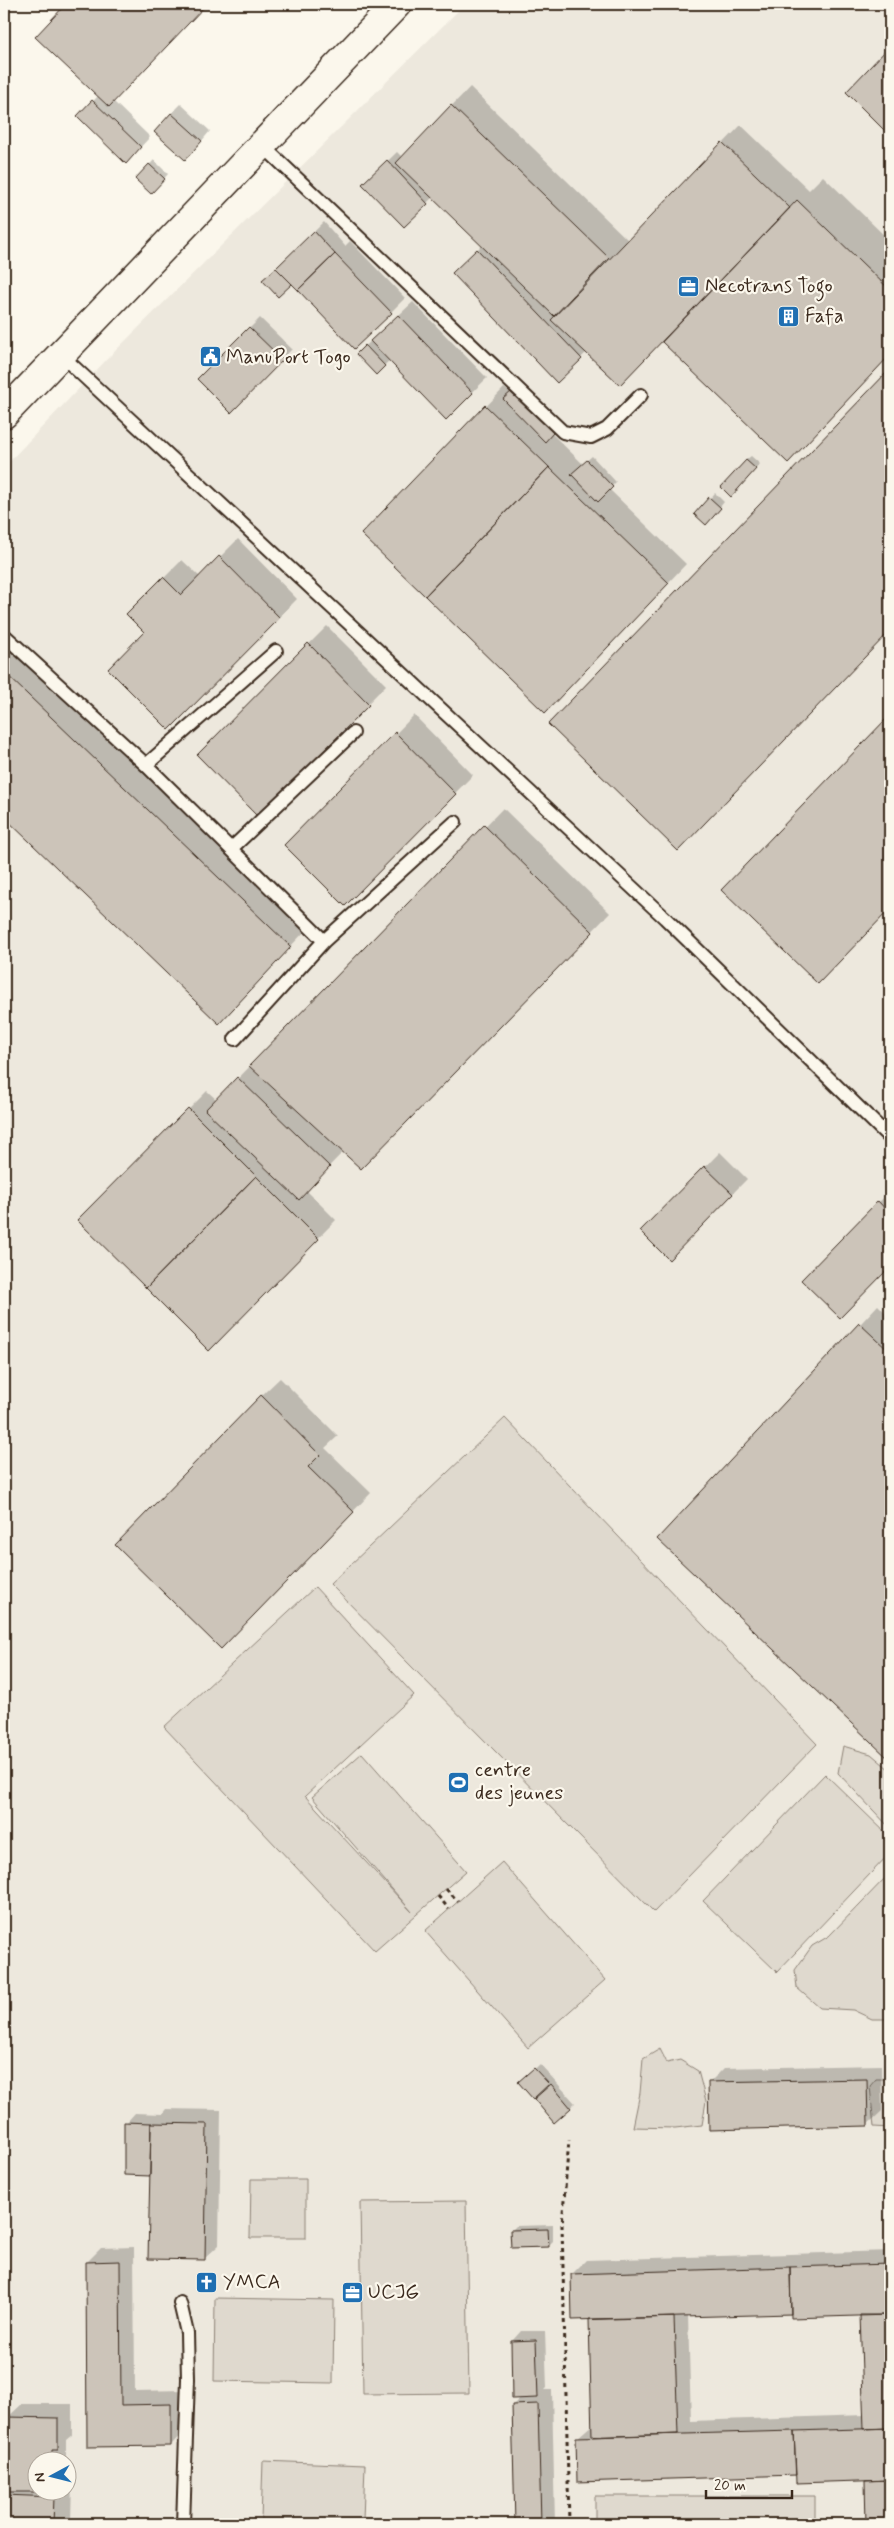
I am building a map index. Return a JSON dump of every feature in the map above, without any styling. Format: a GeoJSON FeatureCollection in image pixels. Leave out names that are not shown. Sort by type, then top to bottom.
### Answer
{"type":"FeatureCollection","features":[{"type":"Feature","properties":{"kind":"main road"},"geometry":{"type":"LineString","coordinates":[[4,414],[260,144],[397,4]]}},
{"type":"Feature","properties":{"kind":"lane"},"geometry":{"type":"LineString","coordinates":[[260,144],[563,432],[591,437],[607,429],[641,395]]}},
{"type":"Feature","properties":{"kind":"lane"},"geometry":{"type":"LineString","coordinates":[[62,355],[658,911],[890,1138]]}},
{"type":"Feature","properties":{"kind":"lane"},"geometry":{"type":"LineString","coordinates":[[4,636],[146,765],[324,941]]}},
{"type":"Feature","properties":{"kind":"lane"},"geometry":{"type":"LineString","coordinates":[[146,765],[276,651]]}},
{"type":"Feature","properties":{"kind":"lane"},"geometry":{"type":"LineString","coordinates":[[232,848],[353,733]]}},
{"type":"Feature","properties":{"kind":"lane"},"geometry":{"type":"LineString","coordinates":[[235,1039],[324,941],[455,822]]}},
{"type":"Feature","properties":{"kind":"lane"},"geometry":{"type":"LineString","coordinates":[[180,2303],[187,2333],[188,2379],[183,2524]]}},
{"type":"Feature","properties":{"kind":"path"},"geometry":{"type":"LineString","coordinates":[[446,1889],[458,1901]]}},
{"type":"Feature","properties":{"kind":"path"},"geometry":{"type":"LineString","coordinates":[[438,1896],[449,1909]]}},
{"type":"Feature","properties":{"kind":"path"},"geometry":{"type":"LineString","coordinates":[[569,2140],[562,2224],[569,2524]]}},
{"type":"Feature","properties":{"kind":"shaded area"},"geometry":{"type":"Polygon","coordinates":[[[465,4],[890,4],[890,2524],[4,2524],[4,467],[111,355],[465,4]]]}},
{"type":"Feature","properties":{"kind":"shaded area"},"geometry":{"type":"Polygon","coordinates":[[[505,1418],[817,1744],[654,1912],[330,1584],[505,1418]]]}},
{"type":"Feature","properties":{"kind":"shaded area"},"geometry":{"type":"Polygon","coordinates":[[[315,1587],[414,1695],[305,1796],[412,1912],[312,1797],[362,1753],[466,1871],[375,1951],[164,1727],[315,1587]]]}},
{"type":"Feature","properties":{"kind":"shaded area"},"geometry":{"type":"Polygon","coordinates":[[[843,1746],[871,1754],[890,1770],[890,1828],[838,1773],[843,1746]]]}},
{"type":"Feature","properties":{"kind":"shaded area"},"geometry":{"type":"Polygon","coordinates":[[[825,1774],[890,1837],[890,1853],[777,1972],[703,1901],[825,1774]]]}},
{"type":"Feature","properties":{"kind":"shaded area"},"geometry":{"type":"Polygon","coordinates":[[[502,1862],[605,1980],[528,2048],[425,1931],[502,1862]]]}},
{"type":"Feature","properties":{"kind":"shaded area"},"geometry":{"type":"Polygon","coordinates":[[[890,1873],[890,2019],[872,2019],[853,2010],[820,2008],[797,1988],[795,1970],[812,1946],[829,1936],[890,1873]]]}},
{"type":"Feature","properties":{"kind":"shaded area"},"geometry":{"type":"Polygon","coordinates":[[[660,2049],[667,2063],[680,2060],[698,2071],[706,2101],[702,2125],[675,2128],[633,2127],[640,2093],[643,2059],[660,2049]]]}},
{"type":"Feature","properties":{"kind":"shaded area"},"geometry":{"type":"Polygon","coordinates":[[[876,2079],[890,2079],[890,2128],[874,2127],[870,2086],[876,2079]]]}},
{"type":"Feature","properties":{"kind":"shaded area"},"geometry":{"type":"Polygon","coordinates":[[[251,2179],[306,2179],[306,2238],[250,2238],[251,2179]]]}},
{"type":"Feature","properties":{"kind":"shaded area"},"geometry":{"type":"Polygon","coordinates":[[[466,2201],[469,2393],[363,2394],[360,2202],[466,2201]]]}},
{"type":"Feature","properties":{"kind":"shaded area"},"geometry":{"type":"Polygon","coordinates":[[[215,2298],[334,2300],[333,2383],[214,2381],[215,2298]]]}},
{"type":"Feature","properties":{"kind":"shaded area"},"geometry":{"type":"Polygon","coordinates":[[[263,2461],[365,2465],[363,2520],[261,2520],[263,2461]]]}},
{"type":"Feature","properties":{"kind":"shaded area"},"geometry":{"type":"Polygon","coordinates":[[[595,2496],[815,2496],[815,2524],[595,2524],[595,2496]]]}},
{"type":"Feature","properties":{"kind":"building"},"geometry":{"type":"Polygon","coordinates":[[[66,4],[207,4],[109,107],[35,37],[66,4]]]}},
{"type":"Feature","properties":{"kind":"building"},"geometry":{"type":"Polygon","coordinates":[[[890,46],[890,136],[846,92],[890,46]]]}},
{"type":"Feature","properties":{"kind":"building"},"geometry":{"type":"Polygon","coordinates":[[[92,100],[141,147],[126,164],[77,116],[92,100]]]}},
{"type":"Feature","properties":{"kind":"building"},"geometry":{"type":"Polygon","coordinates":[[[451,105],[609,258],[554,316],[396,163],[451,105]]]}},
{"type":"Feature","properties":{"kind":"building"},"geometry":{"type":"Polygon","coordinates":[[[171,113],[202,141],[185,160],[154,132],[171,113]]]}},
{"type":"Feature","properties":{"kind":"building"},"geometry":{"type":"Polygon","coordinates":[[[722,142],[790,208],[620,385],[551,320],[722,142]]]}},
{"type":"Feature","properties":{"kind":"building"},"geometry":{"type":"Polygon","coordinates":[[[387,160],[428,204],[404,227],[362,184],[387,160]]]}},
{"type":"Feature","properties":{"kind":"building"},"geometry":{"type":"Polygon","coordinates":[[[149,164],[165,179],[151,194],[135,179],[149,164]]]}},
{"type":"Feature","properties":{"kind":"building","name":"Fafa"},"geometry":{"type":"Polygon","coordinates":[[[797,200],[890,290],[890,355],[788,463],[662,342],[797,200]]]}},
{"type":"Feature","properties":{"kind":"building"},"geometry":{"type":"Polygon","coordinates":[[[314,231],[335,254],[298,290],[276,268],[314,231]]]}},
{"type":"Feature","properties":{"kind":"building"},"geometry":{"type":"Polygon","coordinates":[[[477,249],[582,359],[557,383],[452,273],[477,249]]]}},
{"type":"Feature","properties":{"kind":"building"},"geometry":{"type":"Polygon","coordinates":[[[335,254],[392,313],[354,349],[298,290],[335,254]]]}},
{"type":"Feature","properties":{"kind":"building"},"geometry":{"type":"Polygon","coordinates":[[[276,268],[292,284],[278,297],[262,280],[276,268]]]}},
{"type":"Feature","properties":{"kind":"building"},"geometry":{"type":"Polygon","coordinates":[[[398,315],[473,393],[446,420],[370,341],[398,315]]]}},
{"type":"Feature","properties":{"kind":"building"},"geometry":{"type":"Polygon","coordinates":[[[249,327],[283,360],[231,413],[197,379],[249,327]]]}},
{"type":"Feature","properties":{"kind":"building"},"geometry":{"type":"Polygon","coordinates":[[[365,345],[385,366],[376,375],[356,354],[365,345]]]}},
{"type":"Feature","properties":{"kind":"building"},"geometry":{"type":"Polygon","coordinates":[[[890,369],[890,631],[678,851],[548,724],[890,369]]]}},
{"type":"Feature","properties":{"kind":"building"},"geometry":{"type":"Polygon","coordinates":[[[512,391],[553,433],[545,442],[503,399],[512,391]]]}},
{"type":"Feature","properties":{"kind":"building"},"geometry":{"type":"Polygon","coordinates":[[[485,405],[549,467],[425,596],[361,534],[485,405]]]}},
{"type":"Feature","properties":{"kind":"building"},"geometry":{"type":"Polygon","coordinates":[[[587,460],[613,487],[598,502],[571,474],[587,460]]]}},
{"type":"Feature","properties":{"kind":"building"},"geometry":{"type":"Polygon","coordinates":[[[746,460],[756,469],[731,497],[721,487],[746,460]]]}},
{"type":"Feature","properties":{"kind":"building"},"geometry":{"type":"Polygon","coordinates":[[[549,467],[669,583],[545,713],[425,596],[549,467]]]}},
{"type":"Feature","properties":{"kind":"building"},"geometry":{"type":"Polygon","coordinates":[[[709,497],[721,508],[706,525],[694,514],[709,497]]]}},
{"type":"Feature","properties":{"kind":"building"},"geometry":{"type":"Polygon","coordinates":[[[219,556],[280,618],[169,730],[108,669],[144,632],[126,614],[163,577],[181,595],[219,556]]]}},
{"type":"Feature","properties":{"kind":"building"},"geometry":{"type":"Polygon","coordinates":[[[308,643],[369,705],[258,817],[197,755],[308,643]]]}},
{"type":"Feature","properties":{"kind":"building"},"geometry":{"type":"Polygon","coordinates":[[[4,672],[291,947],[219,1024],[4,817],[4,672]]]}},
{"type":"Feature","properties":{"kind":"building"},"geometry":{"type":"Polygon","coordinates":[[[890,715],[890,909],[818,984],[721,890],[890,715]]]}},
{"type":"Feature","properties":{"kind":"building"},"geometry":{"type":"Polygon","coordinates":[[[395,732],[456,794],[345,906],[284,845],[395,732]]]}},
{"type":"Feature","properties":{"kind":"building"},"geometry":{"type":"Polygon","coordinates":[[[484,825],[593,932],[361,1169],[249,1066],[484,825]]]}},
{"type":"Feature","properties":{"kind":"building"},"geometry":{"type":"Polygon","coordinates":[[[237,1077],[330,1167],[299,1200],[205,1110],[237,1077]]]}},
{"type":"Feature","properties":{"kind":"building"},"geometry":{"type":"Polygon","coordinates":[[[188,1108],[256,1176],[146,1288],[77,1220],[188,1108]]]}},
{"type":"Feature","properties":{"kind":"building"},"geometry":{"type":"Polygon","coordinates":[[[704,1166],[733,1194],[669,1260],[640,1231],[704,1166]]]}},
{"type":"Feature","properties":{"kind":"building"},"geometry":{"type":"Polygon","coordinates":[[[256,1176],[319,1239],[209,1351],[146,1288],[256,1176]]]}},
{"type":"Feature","properties":{"kind":"building"},"geometry":{"type":"Polygon","coordinates":[[[878,1201],[890,1214],[890,1267],[840,1318],[801,1280],[878,1201]]]}},
{"type":"Feature","properties":{"kind":"building"},"geometry":{"type":"Polygon","coordinates":[[[859,1323],[890,1352],[890,1760],[657,1539],[859,1323]]]}},
{"type":"Feature","properties":{"kind":"building"},"geometry":{"type":"Polygon","coordinates":[[[261,1395],[320,1455],[308,1467],[354,1512],[221,1649],[115,1545],[261,1395]]]}},
{"type":"Feature","properties":{"kind":"building"},"geometry":{"type":"Polygon","coordinates":[[[534,2068],[549,2084],[533,2099],[518,2082],[534,2068]]]}},
{"type":"Feature","properties":{"kind":"building"},"geometry":{"type":"Polygon","coordinates":[[[867,2079],[868,2126],[709,2130],[708,2082],[867,2079]]]}},
{"type":"Feature","properties":{"kind":"building"},"geometry":{"type":"Polygon","coordinates":[[[551,2084],[571,2108],[554,2123],[534,2099],[551,2084]]]}},
{"type":"Feature","properties":{"kind":"building"},"geometry":{"type":"Polygon","coordinates":[[[124,2122],[151,2123],[150,2176],[124,2175],[124,2122]]]}},
{"type":"Feature","properties":{"kind":"building"},"geometry":{"type":"Polygon","coordinates":[[[151,2123],[207,2124],[205,2260],[148,2259],[151,2123]]]}},
{"type":"Feature","properties":{"kind":"building"},"geometry":{"type":"Polygon","coordinates":[[[548,2229],[549,2247],[511,2248],[510,2230],[548,2229]]]}},
{"type":"Feature","properties":{"kind":"building"},"geometry":{"type":"Polygon","coordinates":[[[120,2261],[121,2405],[171,2404],[171,2446],[87,2447],[86,2262],[120,2261]]]}},
{"type":"Feature","properties":{"kind":"building"},"geometry":{"type":"Polygon","coordinates":[[[890,2264],[890,2315],[791,2318],[790,2267],[890,2264]]]}},
{"type":"Feature","properties":{"kind":"building"},"geometry":{"type":"Polygon","coordinates":[[[790,2267],[791,2314],[572,2320],[571,2274],[790,2267]]]}},
{"type":"Feature","properties":{"kind":"building"},"geometry":{"type":"Polygon","coordinates":[[[860,2315],[890,2315],[890,2428],[864,2429],[860,2315]]]}},
{"type":"Feature","properties":{"kind":"building"},"geometry":{"type":"Polygon","coordinates":[[[674,2317],[678,2434],[592,2437],[589,2319],[674,2317]]]}},
{"type":"Feature","properties":{"kind":"building"},"geometry":{"type":"Polygon","coordinates":[[[536,2340],[538,2398],[512,2399],[511,2341],[536,2340]]]}},
{"type":"Feature","properties":{"kind":"building"},"geometry":{"type":"Polygon","coordinates":[[[538,2404],[541,2524],[515,2524],[512,2405],[538,2404]]]}},
{"type":"Feature","properties":{"kind":"building"},"geometry":{"type":"Polygon","coordinates":[[[6,2417],[58,2418],[58,2450],[28,2450],[28,2492],[4,2492],[6,2417]]]}},
{"type":"Feature","properties":{"kind":"building"},"geometry":{"type":"Polygon","coordinates":[[[890,2428],[890,2480],[796,2483],[794,2431],[890,2428]]]}},
{"type":"Feature","properties":{"kind":"building"},"geometry":{"type":"Polygon","coordinates":[[[794,2431],[796,2475],[577,2482],[576,2437],[794,2431]]]}},
{"type":"Feature","properties":{"kind":"building"},"geometry":{"type":"Polygon","coordinates":[[[890,2480],[890,2524],[866,2524],[865,2481],[890,2480]]]}},
{"type":"Feature","properties":{"kind":"building"},"geometry":{"type":"Polygon","coordinates":[[[4,2495],[28,2496],[28,2500],[54,2500],[53,2524],[4,2524],[4,2495]]]}},
{"type":"Feature","properties":{"kind":"place","name":"Necotrans Togo"},"geometry":{"type":"Point","coordinates":[689,286]}},
{"type":"Feature","properties":{"kind":"place","name":"Fafa"},"geometry":{"type":"Point","coordinates":[789,316]}},
{"type":"Feature","properties":{"kind":"place","name":"ManuPort Togo"},"geometry":{"type":"Point","coordinates":[210,357]}},
{"type":"Feature","properties":{"kind":"place","name":"centre des jeunes"},"geometry":{"type":"Point","coordinates":[459,1782]}},
{"type":"Feature","properties":{"kind":"place","name":"YMCA"},"geometry":{"type":"Point","coordinates":[207,2282]}},
{"type":"Feature","properties":{"kind":"place","name":"UCJG"},"geometry":{"type":"Point","coordinates":[352,2292]}}]}
